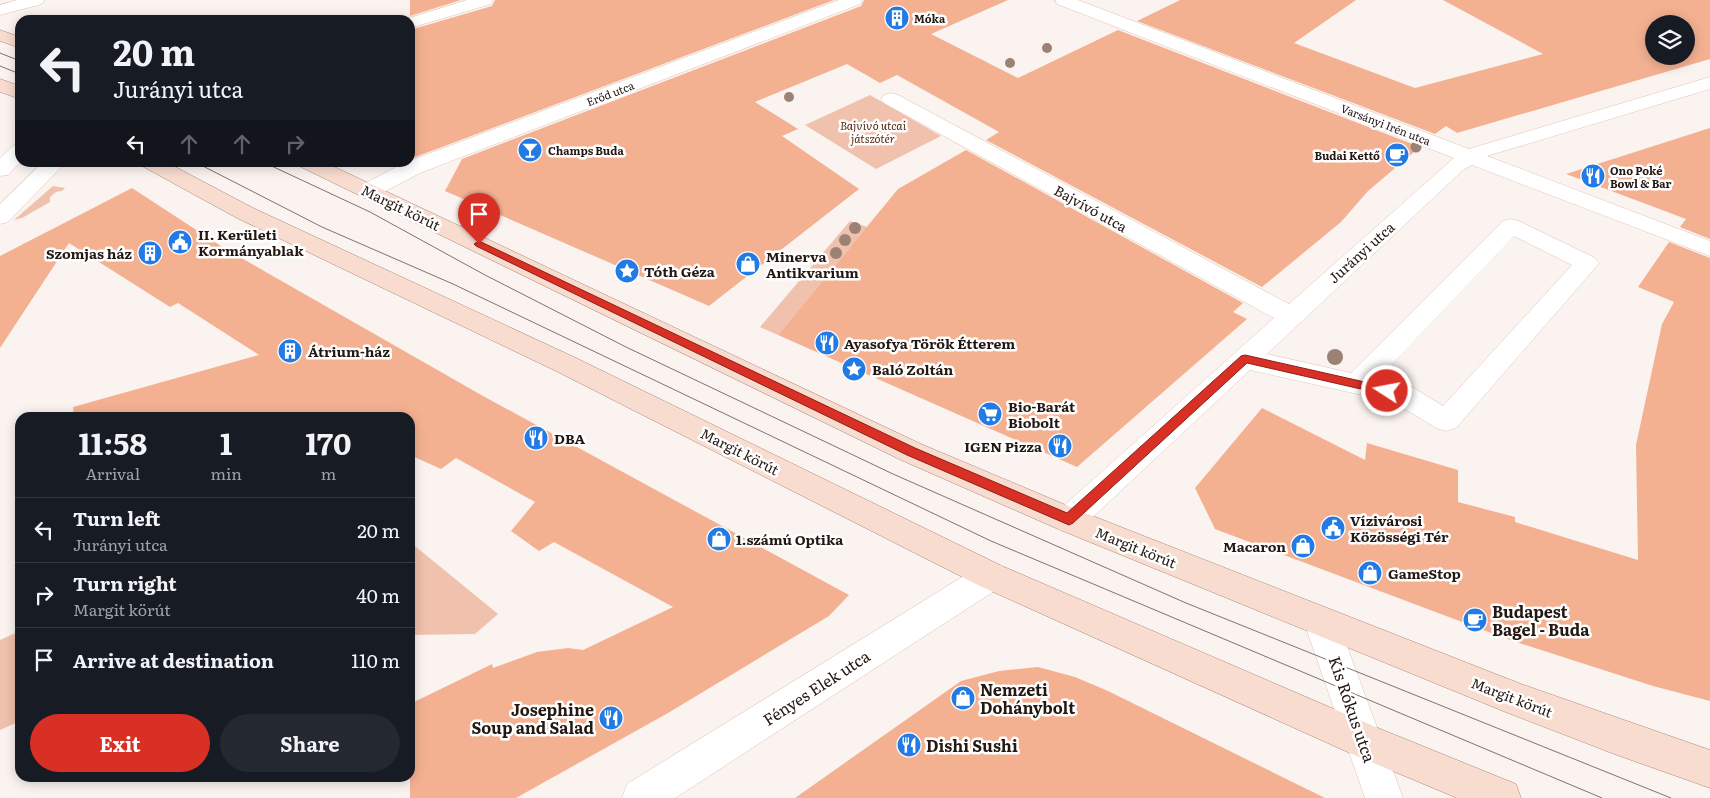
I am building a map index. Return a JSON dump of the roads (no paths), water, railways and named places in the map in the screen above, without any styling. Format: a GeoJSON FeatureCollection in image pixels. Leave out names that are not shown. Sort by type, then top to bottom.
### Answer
{"type":"FeatureCollection","features":[{"type":"Feature","properties":{"kind":"main road"},"geometry":{"type":"LineString","coordinates":[[0,35],[15,41]]}},
{"type":"Feature","properties":{"kind":"main road"},"geometry":{"type":"LineString","coordinates":[[0,85],[15,91]]}},
{"type":"Feature","properties":{"kind":"main road","name":"Margit körút"},"geometry":{"type":"LineString","coordinates":[[158,167],[245,213],[567,365],[991,576],[1365,741],[1502,798]]}},
{"type":"Feature","properties":{"kind":"main road","name":"Margit körút"},"geometry":{"type":"LineString","coordinates":[[317,167],[911,452],[1069,520],[1322,622],[1608,734],[1710,769]]}},
{"type":"Feature","properties":{"kind":"street"},"geometry":{"type":"LineString","coordinates":[[0,10],[36,0]]}},
{"type":"Feature","properties":{"kind":"street"},"geometry":{"type":"LineString","coordinates":[[415,21],[485,0]]}},
{"type":"Feature","properties":{"kind":"street","name":"Erőd utca"},"geometry":{"type":"LineString","coordinates":[[415,167],[854,0]]}},
{"type":"Feature","properties":{"kind":"street","name":"Varsányi Irén utca"},"geometry":{"type":"LineString","coordinates":[[1063,0],[1710,249]]}},
{"type":"Feature","properties":{"kind":"street","name":"Jurányi utca"},"geometry":{"type":"LineString","coordinates":[[1069,520],[1449,172],[1470,157],[1480,151],[1710,83]]}},
{"type":"Feature","properties":{"kind":"street","name":"Bajvívó utca"},"geometry":{"type":"LineString","coordinates":[[891,99],[1291,316]]}},
{"type":"Feature","properties":{"kind":"street"},"geometry":{"type":"LineString","coordinates":[[0,217],[51,167]]}},
{"type":"Feature","properties":{"kind":"street","name":"Erőd utca"},"geometry":{"type":"LineString","coordinates":[[368,191],[415,167]]}},
{"type":"Feature","properties":{"kind":"street"},"geometry":{"type":"LineString","coordinates":[[1245,359],[1357,384],[1402,394],[1446,421],[1587,263],[1511,226],[1357,384]]}},
{"type":"Feature","properties":{"kind":"street","name":"Fényes Elek utca"},"geometry":{"type":"LineString","coordinates":[[641,798],[991,576]]}},
{"type":"Feature","properties":{"kind":"street","name":"Kis Rókus utca"},"geometry":{"type":"LineString","coordinates":[[1322,622],[1384,798]]}},
{"type":"Feature","properties":{"kind":"tram line"},"geometry":{"type":"LineString","coordinates":[[0,53],[15,59]]}},
{"type":"Feature","properties":{"kind":"tram line"},"geometry":{"type":"LineString","coordinates":[[0,66],[15,72]]}},
{"type":"Feature","properties":{"kind":"tram line"},"geometry":{"type":"LineString","coordinates":[[205,167],[322,227],[453,284],[991,541],[1602,798]]}},
{"type":"Feature","properties":{"kind":"tram line"},"geometry":{"type":"LineString","coordinates":[[274,167],[370,212],[485,275],[626,347],[893,474],[1186,603],[1671,798]]}},
{"type":"Feature","properties":{"kind":"place","name":"Móka"},"geometry":{"type":"Point","coordinates":[897,18]}},
{"type":"Feature","properties":{"kind":"place","name":"Champs Buda"},"geometry":{"type":"Point","coordinates":[530,150]}},
{"type":"Feature","properties":{"kind":"place","name":"Budai Kettő"},"geometry":{"type":"Point","coordinates":[1397,155]}},
{"type":"Feature","properties":{"kind":"place","name":"Ono Poké Bowl & Bar"},"geometry":{"type":"Point","coordinates":[1593,176]}},
{"type":"Feature","properties":{"kind":"place","name":"II. Kerületi Kormányablak"},"geometry":{"type":"Point","coordinates":[180,242]}},
{"type":"Feature","properties":{"kind":"place","name":"Szomjas ház"},"geometry":{"type":"Point","coordinates":[150,253]}},
{"type":"Feature","properties":{"kind":"place","name":"Minerva Antikvarium"},"geometry":{"type":"Point","coordinates":[748,264]}},
{"type":"Feature","properties":{"kind":"place","name":"Tóth Géza"},"geometry":{"type":"Point","coordinates":[627,271]}},
{"type":"Feature","properties":{"kind":"place","name":"Ayasofya Török Étterem"},"geometry":{"type":"Point","coordinates":[827,343]}},
{"type":"Feature","properties":{"kind":"place","name":"Átrium-ház"},"geometry":{"type":"Point","coordinates":[290,351]}},
{"type":"Feature","properties":{"kind":"place","name":"Baló Zoltán"},"geometry":{"type":"Point","coordinates":[854,369]}},
{"type":"Feature","properties":{"kind":"place","name":"Bio-Barát Biobolt"},"geometry":{"type":"Point","coordinates":[990,414]}},
{"type":"Feature","properties":{"kind":"place","name":"DBA"},"geometry":{"type":"Point","coordinates":[536,438]}},
{"type":"Feature","properties":{"kind":"place","name":"IGEN Pizza"},"geometry":{"type":"Point","coordinates":[1060,446]}},
{"type":"Feature","properties":{"kind":"place","name":"Vízivárosi Közösségi Tér"},"geometry":{"type":"Point","coordinates":[1333,528]}},
{"type":"Feature","properties":{"kind":"place","name":"1.számú Optika"},"geometry":{"type":"Point","coordinates":[719,539]}},
{"type":"Feature","properties":{"kind":"place","name":"Macaron"},"geometry":{"type":"Point","coordinates":[1303,546]}},
{"type":"Feature","properties":{"kind":"place","name":"GameStop"},"geometry":{"type":"Point","coordinates":[1370,573]}},
{"type":"Feature","properties":{"kind":"place","name":"Budapest Bagel - Buda"},"geometry":{"type":"Point","coordinates":[1475,620]}},
{"type":"Feature","properties":{"kind":"place","name":"Nemzeti Dohánybolt"},"geometry":{"type":"Point","coordinates":[963,698]}},
{"type":"Feature","properties":{"kind":"place","name":"Josephine Soup and Salad"},"geometry":{"type":"Point","coordinates":[611,718]}},
{"type":"Feature","properties":{"kind":"place","name":"Dishi Sushi"},"geometry":{"type":"Point","coordinates":[909,745]}},
{"type":"Feature","properties":{"kind":"park label","name":"Bajvívó utcai játszótér"},"geometry":{"type":"Point","coordinates":[873,131]}}]}
